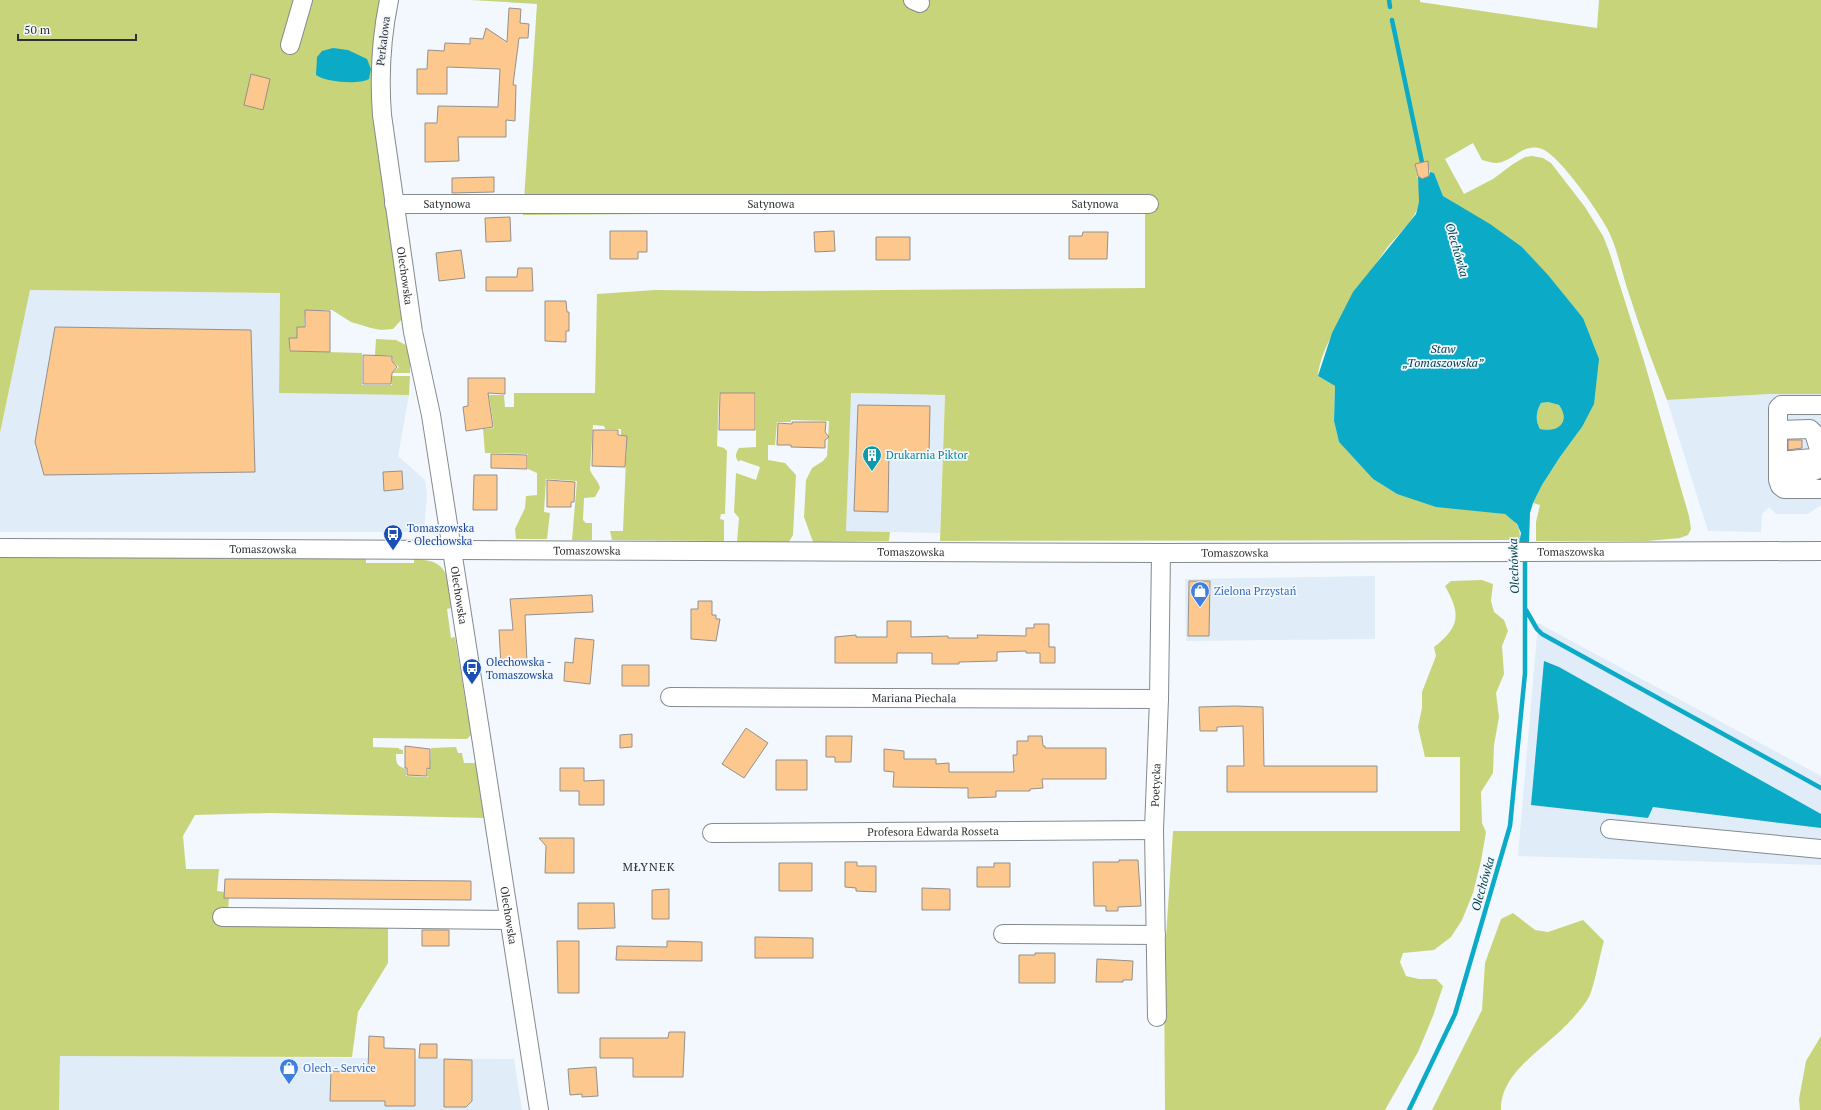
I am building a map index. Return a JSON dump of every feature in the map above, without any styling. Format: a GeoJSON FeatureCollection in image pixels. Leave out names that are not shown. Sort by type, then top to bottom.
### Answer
{"type":"FeatureCollection","features":[{"type":"Feature","properties":{"kind":"street"},"geometry":{"type":"LineString","coordinates":[[290,45],[303,0]]}},
{"type":"Feature","properties":{"kind":"street","name":"Perkalowa"},"geometry":{"type":"LineString","coordinates":[[379,81],[383,29],[389,0]]}},
{"type":"Feature","properties":{"kind":"street","name":"Olechowska"},"geometry":{"type":"LineString","coordinates":[[379,81],[394,204],[413,332],[431,415],[508,920],[539,1110]]}},
{"type":"Feature","properties":{"kind":"street","name":"Satynowa"},"geometry":{"type":"LineString","coordinates":[[394,204],[1149,204]]}},
{"type":"Feature","properties":{"kind":"street"},"geometry":{"type":"LineString","coordinates":[[1821,405],[1781,405],[1778,408],[1778,467],[1780,486],[1784,489],[1821,489]]}},
{"type":"Feature","properties":{"kind":"street"},"geometry":{"type":"LineString","coordinates":[[1778,436],[1810,429],[1814,433],[1819,449],[1813,458],[1778,467]]}},
{"type":"Feature","properties":{"kind":"street","name":"Tomaszowska"},"geometry":{"type":"LineString","coordinates":[[0,548],[1161,553],[1821,551]]}},
{"type":"Feature","properties":{"kind":"street","name":"Poetycka"},"geometry":{"type":"LineString","coordinates":[[1157,1017],[1154,830],[1159,699],[1161,553]]}},
{"type":"Feature","properties":{"kind":"street","name":"Mariana Piechala"},"geometry":{"type":"LineString","coordinates":[[670,697],[1159,699]]}},
{"type":"Feature","properties":{"kind":"street"},"geometry":{"type":"LineString","coordinates":[[1610,829],[1821,848]]}},
{"type":"Feature","properties":{"kind":"street","name":"Profesora Edwarda Rosseta"},"geometry":{"type":"LineString","coordinates":[[712,833],[1154,830]]}},
{"type":"Feature","properties":{"kind":"street"},"geometry":{"type":"LineString","coordinates":[[222,917],[508,920]]}},
{"type":"Feature","properties":{"kind":"street"},"geometry":{"type":"LineString","coordinates":[[1002,934],[1156,935]]}},
{"type":"Feature","properties":{"kind":"shaded area"},"geometry":{"type":"Polygon","coordinates":[[[30,290],[280,293],[279,393],[409,395],[398,456],[425,480],[427,494],[424,532],[0,532],[0,433],[30,290]]]}},
{"type":"Feature","properties":{"kind":"shaded area","name":"Drukarnia Piktor"},"geometry":{"type":"Polygon","coordinates":[[[850,393],[945,395],[940,533],[846,531],[850,393]]]}},
{"type":"Feature","properties":{"kind":"shaded area"},"geometry":{"type":"Polygon","coordinates":[[[1769,394],[1821,394],[1821,505],[1808,514],[1776,514],[1769,507],[1762,514],[1761,532],[1708,531],[1667,400],[1769,394]]]}},
{"type":"Feature","properties":{"kind":"shaded area"},"geometry":{"type":"Polygon","coordinates":[[[1375,576],[1375,639],[1186,641],[1185,579],[1375,576]]]}},
{"type":"Feature","properties":{"kind":"shaded area"},"geometry":{"type":"Polygon","coordinates":[[[1538,623],[1821,776],[1821,865],[1518,856],[1538,623]]]}},
{"type":"Feature","properties":{"kind":"shaded area","name":"Olech - Service"},"geometry":{"type":"Polygon","coordinates":[[[60,1056],[514,1059],[522,1110],[59,1110],[60,1056]]]}},
{"type":"Feature","properties":{"kind":"green space"},"geometry":{"type":"Polygon","coordinates":[[[0,0],[379,0],[374,104],[404,311],[401,312],[402,319],[393,329],[381,330],[351,322],[332,310],[305,310],[304,327],[297,327],[297,338],[289,338],[289,351],[362,353],[362,385],[392,385],[392,376],[410,376],[409,395],[279,393],[280,293],[30,290],[0,433],[0,0]]]}},
{"type":"Feature","properties":{"kind":"green space"},"geometry":{"type":"Polygon","coordinates":[[[471,0],[1420,0],[1420,2],[1597,28],[1599,0],[1821,0],[1821,394],[1769,394],[1667,400],[1652,362],[1627,289],[1611,236],[1578,184],[1558,161],[1542,149],[1529,148],[1503,162],[1495,163],[1482,160],[1473,143],[1445,159],[1464,194],[1493,179],[1525,157],[1532,156],[1543,158],[1551,163],[1585,207],[1603,236],[1644,361],[1689,516],[1691,529],[1688,535],[1680,538],[1647,541],[1536,541],[1536,522],[1540,505],[1533,503],[1542,485],[1560,457],[1582,427],[1583,318],[1522,247],[1443,196],[1434,173],[1430,172],[1427,161],[1415,164],[1420,198],[1414,216],[1387,248],[1357,291],[1335,328],[1320,362],[1318,376],[1335,386],[1334,421],[1339,442],[1373,479],[1397,494],[1505,514],[1518,526],[1520,534],[1519,543],[1511,543],[1511,540],[940,541],[945,395],[851,393],[846,531],[890,532],[889,541],[813,542],[804,517],[806,480],[812,468],[823,461],[827,456],[829,421],[791,420],[791,422],[777,422],[775,445],[768,445],[768,460],[785,463],[796,475],[793,535],[789,542],[737,542],[739,518],[734,512],[736,473],[756,480],[760,467],[740,460],[739,462],[736,457],[736,453],[739,448],[756,447],[756,393],[719,393],[717,446],[724,448],[727,451],[725,514],[721,514],[720,519],[724,520],[724,541],[612,540],[610,531],[623,531],[627,436],[621,435],[621,429],[605,429],[604,426],[593,425],[590,470],[600,488],[595,497],[584,498],[583,520],[586,523],[592,523],[592,540],[572,540],[577,481],[546,479],[544,512],[550,513],[547,539],[516,539],[515,529],[525,508],[526,496],[537,495],[537,473],[528,469],[528,454],[485,453],[483,429],[494,428],[489,395],[504,395],[505,407],[514,407],[514,393],[595,393],[597,294],[655,290],[758,291],[1145,288],[1145,202],[954,202],[655,214],[523,215],[537,4],[471,0]]]}},
{"type":"Feature","properties":{"kind":"green space"},"geometry":{"type":"Polygon","coordinates":[[[376,339],[396,340],[408,346],[410,373],[392,373],[399,367],[393,362],[392,355],[375,355],[376,339]]]}},
{"type":"Feature","properties":{"kind":"green space"},"geometry":{"type":"Polygon","coordinates":[[[1548,402],[1559,405],[1564,416],[1563,421],[1557,428],[1546,430],[1540,429],[1537,419],[1538,410],[1541,403],[1548,402]]]}},
{"type":"Feature","properties":{"kind":"green space"},"geometry":{"type":"Polygon","coordinates":[[[0,557],[366,559],[366,563],[414,563],[414,559],[426,560],[441,567],[448,580],[451,608],[447,609],[451,638],[455,637],[471,735],[467,739],[373,738],[373,747],[399,748],[403,750],[403,754],[396,754],[396,760],[399,766],[406,769],[406,776],[428,777],[431,748],[456,747],[458,753],[462,753],[464,763],[477,763],[485,818],[270,813],[195,815],[183,836],[186,869],[219,869],[217,891],[224,892],[229,898],[228,909],[218,909],[219,926],[388,927],[388,963],[358,1012],[352,1057],[60,1056],[59,1110],[0,1110],[0,557]]]}},
{"type":"Feature","properties":{"kind":"green space"},"geometry":{"type":"Polygon","coordinates":[[[1482,580],[1493,584],[1491,601],[1494,612],[1504,620],[1508,631],[1502,646],[1504,674],[1496,693],[1499,717],[1494,745],[1493,773],[1481,792],[1482,823],[1486,832],[1481,861],[1473,893],[1462,920],[1451,937],[1434,950],[1403,953],[1400,962],[1406,976],[1419,979],[1436,979],[1443,986],[1433,1016],[1418,1052],[1385,1110],[1165,1110],[1164,968],[1173,831],[1460,831],[1460,757],[1425,757],[1418,727],[1422,708],[1422,692],[1436,656],[1434,647],[1449,633],[1455,620],[1454,605],[1445,586],[1451,581],[1482,580]]]}},
{"type":"Feature","properties":{"kind":"green space"},"geometry":{"type":"Polygon","coordinates":[[[1513,913],[1535,930],[1548,932],[1583,920],[1604,941],[1591,993],[1583,1006],[1569,1022],[1529,1058],[1512,1077],[1502,1098],[1501,1110],[1432,1110],[1482,1010],[1485,963],[1501,919],[1513,913]]]}},
{"type":"Feature","properties":{"kind":"green space"},"geometry":{"type":"Polygon","coordinates":[[[1821,1036],[1821,1110],[1800,1110],[1799,1099],[1806,1061],[1821,1036]]]}},
{"type":"Feature","properties":{"kind":"water"},"geometry":{"type":"Polygon","coordinates":[[[333,48],[348,50],[367,59],[371,69],[369,79],[357,82],[342,82],[316,75],[317,57],[322,51],[333,48]]]}},
{"type":"Feature","properties":{"kind":"water","name":"Staw „Tomaszowska”"},"geometry":{"type":"Polygon","coordinates":[[[1430,172],[1434,173],[1443,196],[1490,224],[1522,247],[1548,275],[1583,318],[1599,359],[1594,404],[1582,427],[1560,457],[1542,485],[1533,503],[1530,513],[1529,543],[1519,543],[1521,533],[1517,524],[1505,514],[1436,507],[1397,494],[1373,479],[1339,442],[1334,421],[1335,386],[1318,376],[1332,333],[1353,292],[1416,214],[1419,202],[1418,176],[1425,178],[1429,176],[1430,172]],[[1548,402],[1541,403],[1537,416],[1537,422],[1540,429],[1552,429],[1561,425],[1564,416],[1559,405],[1548,402]]]}},
{"type":"Feature","properties":{"kind":"water"},"geometry":{"type":"Polygon","coordinates":[[[1544,661],[1559,667],[1821,814],[1821,828],[1653,807],[1648,818],[1531,805],[1544,661]]]}},
{"type":"Feature","properties":{"kind":"building"},"geometry":{"type":"Polygon","coordinates":[[[509,8],[521,9],[520,23],[529,24],[528,38],[519,38],[513,85],[516,85],[515,121],[506,120],[506,137],[458,137],[459,161],[425,162],[425,123],[437,123],[438,106],[498,107],[500,69],[447,67],[447,94],[417,94],[417,69],[427,69],[428,50],[444,51],[445,43],[470,44],[470,38],[483,39],[486,28],[507,42],[509,8]]]}},
{"type":"Feature","properties":{"kind":"building"},"geometry":{"type":"Polygon","coordinates":[[[251,74],[270,79],[263,110],[244,105],[251,74]]]}},
{"type":"Feature","properties":{"kind":"building"},"geometry":{"type":"Polygon","coordinates":[[[1428,161],[1429,176],[1422,179],[1418,176],[1415,164],[1428,161]]]}},
{"type":"Feature","properties":{"kind":"building"},"geometry":{"type":"Polygon","coordinates":[[[494,177],[494,192],[452,193],[452,178],[494,177]]]}},
{"type":"Feature","properties":{"kind":"building"},"geometry":{"type":"Polygon","coordinates":[[[510,217],[511,241],[486,242],[485,218],[510,217]]]}},
{"type":"Feature","properties":{"kind":"building"},"geometry":{"type":"Polygon","coordinates":[[[610,231],[647,231],[647,252],[638,252],[638,259],[610,259],[610,231]]]}},
{"type":"Feature","properties":{"kind":"building"},"geometry":{"type":"Polygon","coordinates":[[[834,231],[835,251],[815,252],[814,232],[834,231]]]}},
{"type":"Feature","properties":{"kind":"building"},"geometry":{"type":"Polygon","coordinates":[[[1083,232],[1108,232],[1107,259],[1069,259],[1069,236],[1082,236],[1083,232]]]}},
{"type":"Feature","properties":{"kind":"building"},"geometry":{"type":"Polygon","coordinates":[[[876,237],[910,237],[910,260],[876,260],[876,237]]]}},
{"type":"Feature","properties":{"kind":"building"},"geometry":{"type":"Polygon","coordinates":[[[461,250],[465,278],[439,281],[436,253],[461,250]]]}},
{"type":"Feature","properties":{"kind":"building"},"geometry":{"type":"Polygon","coordinates":[[[518,268],[532,268],[533,291],[486,291],[486,277],[517,277],[518,268]]]}},
{"type":"Feature","properties":{"kind":"building"},"geometry":{"type":"Polygon","coordinates":[[[545,301],[566,301],[567,312],[569,312],[569,331],[566,331],[566,342],[545,341],[545,301]]]}},
{"type":"Feature","properties":{"kind":"building"},"geometry":{"type":"Polygon","coordinates":[[[305,310],[330,311],[330,352],[290,351],[289,338],[297,338],[297,327],[305,327],[305,310]]]}},
{"type":"Feature","properties":{"kind":"building"},"geometry":{"type":"Polygon","coordinates":[[[55,327],[251,330],[255,472],[44,475],[35,442],[55,327]]]}},
{"type":"Feature","properties":{"kind":"building"},"geometry":{"type":"Polygon","coordinates":[[[363,355],[392,356],[392,361],[397,367],[392,373],[391,384],[363,384],[363,355]]]}},
{"type":"Feature","properties":{"kind":"building"},"geometry":{"type":"Polygon","coordinates":[[[468,378],[505,378],[505,394],[488,393],[493,427],[466,431],[463,407],[468,406],[468,378]]]}},
{"type":"Feature","properties":{"kind":"building"},"geometry":{"type":"Polygon","coordinates":[[[720,393],[755,393],[755,430],[719,430],[720,393]]]}},
{"type":"Feature","properties":{"kind":"building"},"geometry":{"type":"Polygon","coordinates":[[[858,405],[930,406],[929,453],[889,452],[888,512],[854,511],[858,405]]]}},
{"type":"Feature","properties":{"kind":"building"},"geometry":{"type":"Polygon","coordinates":[[[792,422],[826,422],[825,432],[829,437],[825,440],[825,448],[777,445],[778,423],[792,424],[792,422]]]}},
{"type":"Feature","properties":{"kind":"building"},"geometry":{"type":"Polygon","coordinates":[[[593,430],[618,430],[618,435],[627,436],[625,467],[592,466],[593,430]]]}},
{"type":"Feature","properties":{"kind":"building"},"geometry":{"type":"Polygon","coordinates":[[[1788,440],[1802,440],[1802,448],[1788,450],[1788,440]]]}},
{"type":"Feature","properties":{"kind":"building"},"geometry":{"type":"Polygon","coordinates":[[[491,454],[527,455],[527,469],[491,468],[491,454]]]}},
{"type":"Feature","properties":{"kind":"building"},"geometry":{"type":"Polygon","coordinates":[[[402,471],[403,489],[384,491],[383,472],[402,471]]]}},
{"type":"Feature","properties":{"kind":"building"},"geometry":{"type":"Polygon","coordinates":[[[474,475],[497,475],[497,510],[473,510],[474,475]]]}},
{"type":"Feature","properties":{"kind":"building"},"geometry":{"type":"Polygon","coordinates":[[[547,480],[575,482],[574,502],[571,502],[571,507],[547,507],[547,480]]]}},
{"type":"Feature","properties":{"kind":"building"},"geometry":{"type":"Polygon","coordinates":[[[1189,581],[1210,581],[1209,636],[1188,636],[1189,581]]]}},
{"type":"Feature","properties":{"kind":"building"},"geometry":{"type":"Polygon","coordinates":[[[592,595],[593,612],[525,615],[527,664],[501,666],[499,630],[513,630],[510,599],[592,595]]]}},
{"type":"Feature","properties":{"kind":"building"},"geometry":{"type":"Polygon","coordinates":[[[698,601],[712,601],[712,615],[716,615],[716,619],[720,619],[716,641],[691,639],[691,609],[698,609],[698,601]]]}},
{"type":"Feature","properties":{"kind":"building"},"geometry":{"type":"Polygon","coordinates":[[[887,621],[911,621],[911,637],[948,636],[948,638],[978,638],[977,635],[1026,636],[1026,628],[1034,628],[1034,624],[1049,624],[1049,647],[1055,647],[1055,663],[1040,663],[1040,653],[1026,653],[1026,651],[997,652],[997,661],[959,662],[959,664],[932,664],[932,653],[897,653],[897,663],[835,663],[835,637],[856,635],[856,637],[887,637],[887,621]]]}},
{"type":"Feature","properties":{"kind":"building"},"geometry":{"type":"Polygon","coordinates":[[[575,638],[594,640],[590,684],[564,681],[565,662],[573,663],[575,638]]]}},
{"type":"Feature","properties":{"kind":"building"},"geometry":{"type":"Polygon","coordinates":[[[622,665],[649,665],[649,686],[622,686],[622,665]]]}},
{"type":"Feature","properties":{"kind":"building"},"geometry":{"type":"Polygon","coordinates":[[[1199,707],[1263,707],[1264,766],[1377,766],[1377,792],[1227,792],[1227,766],[1244,766],[1243,726],[1217,727],[1217,731],[1200,731],[1199,707]]]}},
{"type":"Feature","properties":{"kind":"building"},"geometry":{"type":"Polygon","coordinates":[[[746,728],[768,743],[744,778],[722,764],[746,728]]]}},
{"type":"Feature","properties":{"kind":"building"},"geometry":{"type":"Polygon","coordinates":[[[632,734],[632,747],[620,748],[620,735],[632,734]]]}},
{"type":"Feature","properties":{"kind":"building"},"geometry":{"type":"Polygon","coordinates":[[[826,736],[852,736],[851,762],[835,762],[835,757],[826,757],[826,736]]]}},
{"type":"Feature","properties":{"kind":"building"},"geometry":{"type":"Polygon","coordinates":[[[1028,736],[1042,736],[1043,746],[1045,746],[1045,748],[1106,748],[1106,779],[1042,779],[1043,788],[1030,789],[1030,791],[996,791],[996,797],[968,798],[968,788],[893,787],[894,772],[884,771],[884,749],[904,751],[904,759],[936,759],[936,764],[949,763],[949,772],[1014,772],[1013,755],[1017,755],[1017,741],[1028,741],[1028,736]]]}},
{"type":"Feature","properties":{"kind":"building"},"geometry":{"type":"Polygon","coordinates":[[[405,746],[430,749],[430,769],[427,768],[427,776],[407,775],[407,768],[405,768],[405,746]]]}},
{"type":"Feature","properties":{"kind":"building"},"geometry":{"type":"Polygon","coordinates":[[[776,760],[807,760],[807,790],[776,790],[776,760]]]}},
{"type":"Feature","properties":{"kind":"building"},"geometry":{"type":"Polygon","coordinates":[[[560,768],[584,768],[584,781],[604,780],[604,805],[579,805],[579,791],[560,791],[560,768]]]}},
{"type":"Feature","properties":{"kind":"building"},"geometry":{"type":"Polygon","coordinates":[[[539,838],[574,838],[574,873],[545,873],[546,846],[539,838]]]}},
{"type":"Feature","properties":{"kind":"building"},"geometry":{"type":"Polygon","coordinates":[[[1119,860],[1138,860],[1141,906],[1118,907],[1118,911],[1106,911],[1106,906],[1094,906],[1093,862],[1119,862],[1119,860]]]}},
{"type":"Feature","properties":{"kind":"building"},"geometry":{"type":"Polygon","coordinates":[[[845,862],[857,862],[857,866],[876,866],[876,892],[856,891],[856,888],[845,887],[845,862]]]}},
{"type":"Feature","properties":{"kind":"building"},"geometry":{"type":"Polygon","coordinates":[[[779,863],[812,863],[812,891],[779,891],[779,863]]]}},
{"type":"Feature","properties":{"kind":"building"},"geometry":{"type":"Polygon","coordinates":[[[994,863],[1010,863],[1010,887],[977,887],[977,867],[994,867],[994,863]]]}},
{"type":"Feature","properties":{"kind":"building"},"geometry":{"type":"Polygon","coordinates":[[[225,879],[471,881],[471,900],[224,898],[225,879]]]}},
{"type":"Feature","properties":{"kind":"building"},"geometry":{"type":"Polygon","coordinates":[[[922,888],[950,889],[950,910],[922,910],[922,888]]]}},
{"type":"Feature","properties":{"kind":"building"},"geometry":{"type":"Polygon","coordinates":[[[669,889],[669,919],[652,919],[652,890],[669,889]]]}},
{"type":"Feature","properties":{"kind":"building"},"geometry":{"type":"Polygon","coordinates":[[[578,903],[614,903],[615,928],[578,929],[578,903]]]}},
{"type":"Feature","properties":{"kind":"building"},"geometry":{"type":"Polygon","coordinates":[[[422,930],[449,930],[449,946],[422,946],[422,930]]]}},
{"type":"Feature","properties":{"kind":"building"},"geometry":{"type":"Polygon","coordinates":[[[755,937],[813,938],[813,958],[755,958],[755,937]]]}},
{"type":"Feature","properties":{"kind":"building"},"geometry":{"type":"Polygon","coordinates":[[[557,941],[579,941],[579,993],[558,993],[557,941]]]}},
{"type":"Feature","properties":{"kind":"building"},"geometry":{"type":"Polygon","coordinates":[[[667,941],[702,942],[702,961],[616,960],[617,946],[667,947],[667,941]]]}},
{"type":"Feature","properties":{"kind":"building"},"geometry":{"type":"Polygon","coordinates":[[[1035,953],[1055,953],[1055,983],[1019,983],[1019,955],[1035,955],[1035,953]]]}},
{"type":"Feature","properties":{"kind":"building"},"geometry":{"type":"Polygon","coordinates":[[[1097,959],[1133,961],[1132,980],[1123,980],[1123,982],[1096,982],[1097,959]]]}},
{"type":"Feature","properties":{"kind":"building"},"geometry":{"type":"Polygon","coordinates":[[[669,1032],[685,1032],[683,1077],[633,1077],[633,1058],[600,1058],[600,1038],[668,1038],[669,1032]]]}},
{"type":"Feature","properties":{"kind":"building"},"geometry":{"type":"Polygon","coordinates":[[[369,1036],[384,1037],[384,1048],[415,1049],[415,1106],[385,1106],[385,1101],[330,1101],[331,1071],[368,1072],[369,1036]]]}},
{"type":"Feature","properties":{"kind":"building"},"geometry":{"type":"Polygon","coordinates":[[[420,1044],[437,1044],[437,1058],[419,1058],[420,1044]]]}},
{"type":"Feature","properties":{"kind":"building"},"geometry":{"type":"Polygon","coordinates":[[[444,1059],[472,1060],[472,1101],[466,1107],[444,1107],[444,1059]]]}},
{"type":"Feature","properties":{"kind":"building"},"geometry":{"type":"Polygon","coordinates":[[[596,1067],[598,1096],[582,1097],[582,1094],[570,1095],[568,1069],[596,1067]]]}},
{"type":"Feature","properties":{"kind":"waterway","name":"Olechówka"},"geometry":{"type":"LineString","coordinates":[[1389,0],[1390,7]]}},
{"type":"Feature","properties":{"kind":"waterway","name":"Olechówka"},"geometry":{"type":"LineString","coordinates":[[1392,20],[1423,167]]}},
{"type":"Feature","properties":{"kind":"waterway","name":"Olechówka"},"geometry":{"type":"LineString","coordinates":[[1409,1110],[1455,1014],[1510,826],[1525,673],[1525,556]]}},
{"type":"Feature","properties":{"kind":"waterway"},"geometry":{"type":"LineString","coordinates":[[1526,610],[1537,629],[1542,634],[1821,788]]}},
{"type":"Feature","properties":{"kind":"place","name":"Drukarnia Piktor"},"geometry":{"type":"Point","coordinates":[872,472]}},
{"type":"Feature","properties":{"kind":"place","name":"Tomaszowska - Olechowska"},"geometry":{"type":"Point","coordinates":[393,551]}},
{"type":"Feature","properties":{"kind":"place","name":"Zielona Przystań"},"geometry":{"type":"Point","coordinates":[1200,608]}},
{"type":"Feature","properties":{"kind":"place","name":"Olechowska - Tomaszowska"},"geometry":{"type":"Point","coordinates":[472,685]}},
{"type":"Feature","properties":{"kind":"place","name":"Olech - Service"},"geometry":{"type":"Point","coordinates":[289,1085]}},
{"type":"Feature","properties":{"kind":"district","name":"MŁYNEK"},"geometry":{"type":"Point","coordinates":[649,867]}}]}
